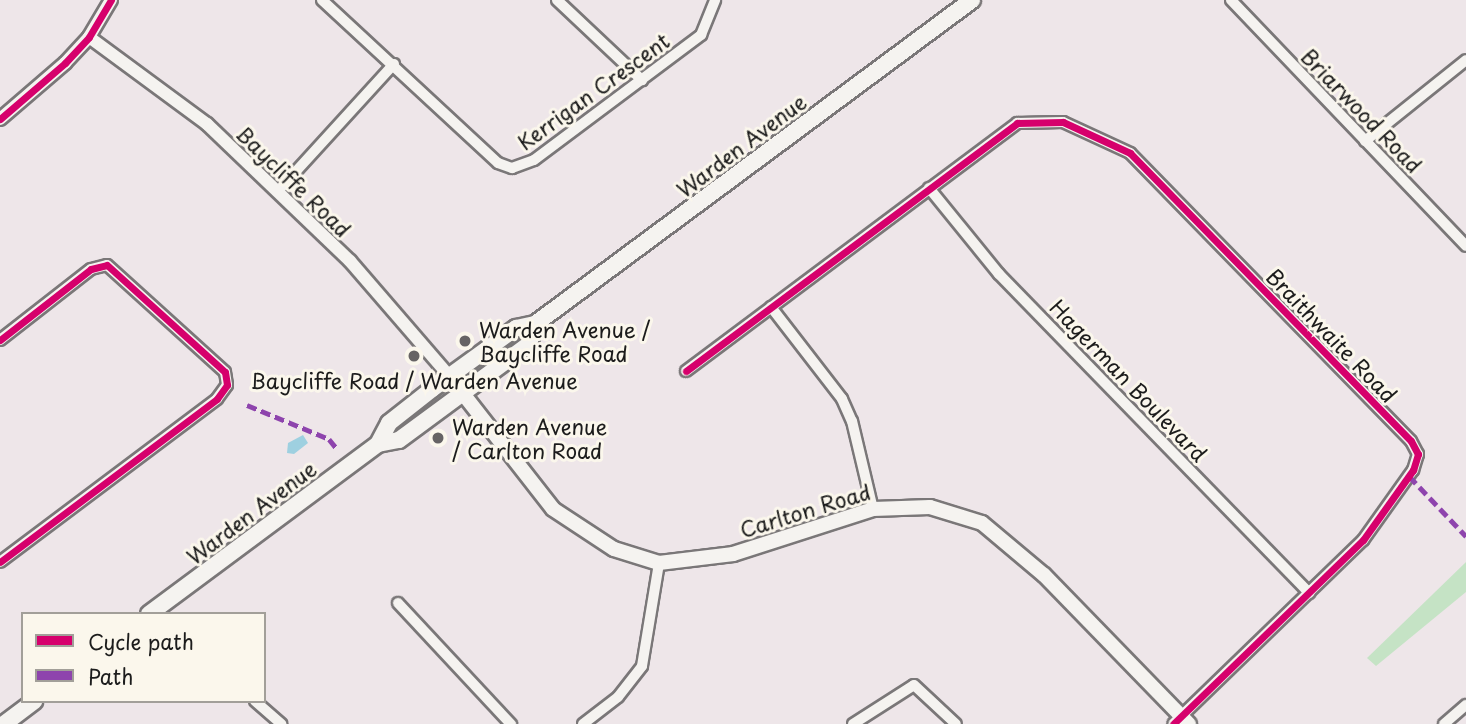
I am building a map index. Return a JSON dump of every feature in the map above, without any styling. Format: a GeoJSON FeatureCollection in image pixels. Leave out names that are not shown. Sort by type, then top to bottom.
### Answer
{"type":"FeatureCollection","features":[{"type":"Feature","properties":{"kind":"main road","name":"Warden Avenue"},"geometry":{"type":"LineString","coordinates":[[152,612],[378,444],[389,423],[450,377],[516,328],[536,324],[972,0]]}},
{"type":"Feature","properties":{"kind":"main road","name":"Warden Avenue"},"geometry":{"type":"LineString","coordinates":[[378,444],[399,440],[529,344],[536,324]]}},
{"type":"Feature","properties":{"kind":"main road","name":"Carlton Road"},"geometry":{"type":"LineString","coordinates":[[450,377],[567,521],[614,549],[659,562],[733,554],[873,509],[945,510],[1002,536],[1181,721]]}},
{"type":"Feature","properties":{"kind":"main road"},"geometry":{"type":"LineString","coordinates":[[4,724],[31,703]]}},
{"type":"Feature","properties":{"kind":"street"},"geometry":{"type":"LineString","coordinates":[[0,119],[36,92],[89,37],[111,0]]}},
{"type":"Feature","properties":{"kind":"street","name":"Kerrigan Crescent"},"geometry":{"type":"LineString","coordinates":[[322,0],[504,168],[534,160],[701,35],[715,0]]}},
{"type":"Feature","properties":{"kind":"street"},"geometry":{"type":"LineString","coordinates":[[557,0],[642,80]]}},
{"type":"Feature","properties":{"kind":"street","name":"Briarwood Road"},"geometry":{"type":"LineString","coordinates":[[1231,0],[1466,246]]}},
{"type":"Feature","properties":{"kind":"street","name":"Baycliffe Road"},"geometry":{"type":"LineString","coordinates":[[89,37],[207,124],[383,296],[450,377]]}},
{"type":"Feature","properties":{"kind":"street"},"geometry":{"type":"LineString","coordinates":[[1365,141],[1466,60]]}},
{"type":"Feature","properties":{"kind":"street"},"geometry":{"type":"LineString","coordinates":[[278,191],[394,64]]}},
{"type":"Feature","properties":{"kind":"street","name":"Braithwaite Road"},"geometry":{"type":"LineString","coordinates":[[929,188],[1017,123],[1030,120],[1063,122],[1118,145],[1411,441],[1418,454],[1413,470],[1363,540],[1181,721]]}},
{"type":"Feature","properties":{"kind":"street"},"geometry":{"type":"LineString","coordinates":[[686,371],[929,188]]}},
{"type":"Feature","properties":{"kind":"street","name":"Hagerman Boulevard"},"geometry":{"type":"LineString","coordinates":[[929,188],[999,274],[1309,593]]}},
{"type":"Feature","properties":{"kind":"street"},"geometry":{"type":"LineString","coordinates":[[0,340],[91,269],[107,265],[225,372],[227,385],[217,399],[0,562]]}},
{"type":"Feature","properties":{"kind":"street"},"geometry":{"type":"LineString","coordinates":[[771,307],[842,399],[852,421],[873,509]]}},
{"type":"Feature","properties":{"kind":"street"},"geometry":{"type":"LineString","coordinates":[[583,724],[618,697],[642,666],[659,562]]}},
{"type":"Feature","properties":{"kind":"street"},"geometry":{"type":"LineString","coordinates":[[398,603],[512,724]]}},
{"type":"Feature","properties":{"kind":"street"},"geometry":{"type":"LineString","coordinates":[[853,724],[914,685],[956,724]]}},
{"type":"Feature","properties":{"kind":"street"},"geometry":{"type":"LineString","coordinates":[[257,703],[281,724]]}},
{"type":"Feature","properties":{"kind":"street"},"geometry":{"type":"LineString","coordinates":[[1444,724],[1466,705]]}},
{"type":"Feature","properties":{"kind":"green space"},"geometry":{"type":"Polygon","coordinates":[[[1466,562],[1466,592],[1376,666],[1367,658],[1466,562]]]}},
{"type":"Feature","properties":{"kind":"water"},"geometry":{"type":"Polygon","coordinates":[[[303,435],[308,443],[294,454],[287,453],[288,443],[303,435]]]}},
{"type":"Feature","properties":{"kind":"marked path"},"geometry":{"type":"LineString","coordinates":[[247,405],[329,439],[337,449]]}},
{"type":"Feature","properties":{"kind":"marked path"},"geometry":{"type":"LineString","coordinates":[[1409,476],[1466,536]]}},
{"type":"Feature","properties":{"kind":"cycle path"},"geometry":{"type":"LineString","coordinates":[[0,119],[65,63],[89,37],[111,0]]}},
{"type":"Feature","properties":{"kind":"cycle path"},"geometry":{"type":"LineString","coordinates":[[686,371],[1017,123],[1063,122],[1130,153],[1411,441],[1418,454],[1413,470],[1363,540],[1173,724]]}},
{"type":"Feature","properties":{"kind":"cycle path"},"geometry":{"type":"LineString","coordinates":[[0,340],[91,269],[107,265],[225,372],[227,385],[217,399],[0,562]]}},
{"type":"Feature","properties":{"kind":"place","name":"Warden Avenue / Baycliffe Road"},"geometry":{"type":"Point","coordinates":[465,341]}},
{"type":"Feature","properties":{"kind":"place","name":"Baycliffe Road / Warden Avenue"},"geometry":{"type":"Point","coordinates":[414,356]}},
{"type":"Feature","properties":{"kind":"place","name":"Warden Avenue / Carlton Road"},"geometry":{"type":"Point","coordinates":[438,438]}}]}
